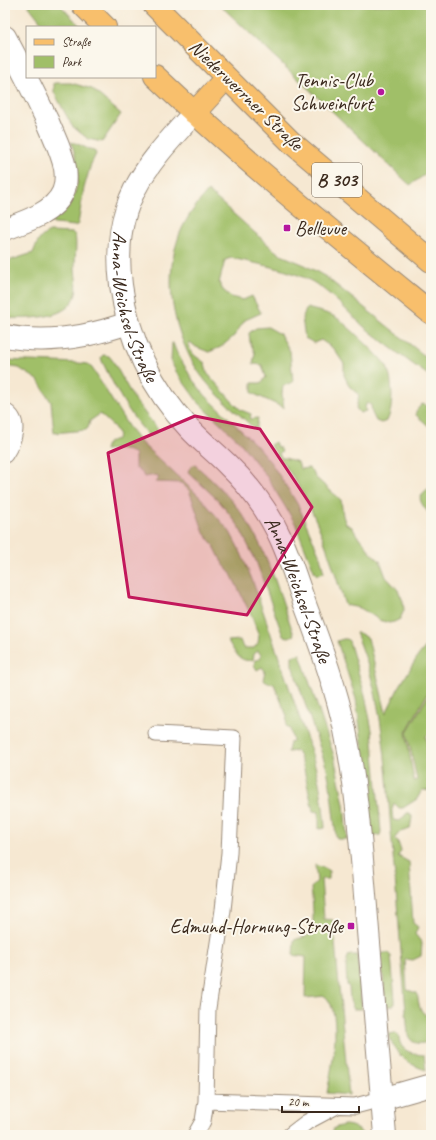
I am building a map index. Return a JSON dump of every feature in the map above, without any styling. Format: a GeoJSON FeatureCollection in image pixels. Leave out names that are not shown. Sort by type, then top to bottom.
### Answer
{"type":"FeatureCollection","features":[{"type":"Feature","properties":{"kind":"main road"},"geometry":{"type":"LineString","coordinates":[[83,5],[104,26]]}},
{"type":"Feature","properties":{"kind":"main road","name":"Niederwerrner Straße"},"geometry":{"type":"LineString","coordinates":[[154,5],[291,142],[431,261]]}},
{"type":"Feature","properties":{"kind":"main road","name":"B 303"},"geometry":{"type":"LineString","coordinates":[[156,77],[194,113],[306,211],[431,313]]}},
{"type":"Feature","properties":{"kind":"main road"},"geometry":{"type":"LineString","coordinates":[[194,113],[226,78]]}},
{"type":"Feature","properties":{"kind":"street"},"geometry":{"type":"LineString","coordinates":[[5,37],[26,76]]}},
{"type":"Feature","properties":{"kind":"street"},"geometry":{"type":"LineString","coordinates":[[5,229],[40,214],[57,201],[63,192],[66,181],[65,170],[56,141],[27,78]]}},
{"type":"Feature","properties":{"kind":"street","name":"Anna-Weichsel-Straße"},"geometry":{"type":"LineString","coordinates":[[194,113],[158,152],[143,174],[130,198],[124,216],[120,242],[119,260],[121,286],[128,323],[141,356],[165,400],[191,430],[226,462],[246,483],[269,516],[281,540],[330,675],[345,728],[355,786],[385,1135]]}},
{"type":"Feature","properties":{"kind":"street"},"geometry":{"type":"LineString","coordinates":[[5,336],[34,339],[78,336],[102,331],[128,323]]}},
{"type":"Feature","properties":{"kind":"street"},"geometry":{"type":"LineString","coordinates":[[382,1099],[431,1085]]}},
{"type":"Feature","properties":{"kind":"lane"},"geometry":{"type":"LineString","coordinates":[[5,411],[11,414],[15,423],[14,434],[10,447],[5,455]]}},
{"type":"Feature","properties":{"kind":"lane"},"geometry":{"type":"LineString","coordinates":[[156,734],[234,738],[229,853],[223,910],[208,1008],[206,1101],[203,1121],[195,1135]]}},
{"type":"Feature","properties":{"kind":"lane"},"geometry":{"type":"LineString","coordinates":[[206,1101],[355,1106],[382,1099]]}},
{"type":"Feature","properties":{"kind":"lane"},"geometry":{"type":"LineString","coordinates":[[290,1135],[307,1122],[338,1105]]}},
{"type":"Feature","properties":{"kind":"highlighted area"},"geometry":{"type":"Polygon","coordinates":[[[195,416],[260,429],[312,507],[247,615],[129,597],[108,453],[195,416]]]}},
{"type":"Feature","properties":{"kind":"green space"},"geometry":{"type":"Polygon","coordinates":[[[28,5],[60,5],[80,26],[44,26],[28,5]]]}},
{"type":"Feature","properties":{"kind":"green space","name":"Tennis-Club Schweinfurt"},"geometry":{"type":"Polygon","coordinates":[[[220,5],[431,5],[431,179],[426,174],[410,185],[220,5]]]}},
{"type":"Feature","properties":{"kind":"green space"},"geometry":{"type":"Polygon","coordinates":[[[54,83],[71,83],[92,89],[121,114],[102,142],[88,139],[72,126],[54,92],[54,83]]]}},
{"type":"Feature","properties":{"kind":"green space"},"geometry":{"type":"Polygon","coordinates":[[[71,142],[94,150],[96,154],[91,164],[84,188],[78,224],[75,226],[52,223],[52,220],[69,204],[77,185],[77,164],[71,142]]]}},
{"type":"Feature","properties":{"kind":"green space"},"geometry":{"type":"Polygon","coordinates":[[[208,191],[273,249],[281,255],[305,265],[326,277],[431,361],[431,377],[371,333],[320,286],[305,278],[284,270],[231,258],[225,260],[219,283],[223,290],[231,297],[243,300],[252,296],[261,313],[245,320],[234,336],[221,347],[209,352],[196,347],[190,342],[188,346],[194,355],[205,363],[207,373],[230,399],[241,410],[251,414],[250,419],[258,418],[256,430],[219,396],[200,374],[191,360],[184,344],[174,311],[171,276],[177,242],[182,228],[198,203],[208,191]]]}},
{"type":"Feature","properties":{"kind":"green space"},"geometry":{"type":"Polygon","coordinates":[[[50,232],[72,233],[75,235],[77,287],[72,303],[65,309],[46,316],[35,318],[5,318],[5,262],[33,253],[41,238],[50,232]]]}},
{"type":"Feature","properties":{"kind":"green space"},"geometry":{"type":"Polygon","coordinates":[[[307,308],[327,313],[337,318],[364,341],[387,367],[391,380],[392,402],[387,421],[381,423],[376,421],[372,413],[371,405],[367,403],[365,407],[366,411],[360,413],[356,408],[359,395],[349,386],[344,375],[344,364],[334,349],[321,340],[314,343],[305,338],[302,318],[307,308]]]}},
{"type":"Feature","properties":{"kind":"green space"},"geometry":{"type":"Polygon","coordinates":[[[268,327],[280,334],[290,351],[293,382],[283,386],[282,394],[284,408],[252,393],[252,383],[261,383],[266,377],[262,365],[253,364],[255,353],[250,342],[249,333],[256,328],[268,327]]]}},
{"type":"Feature","properties":{"kind":"green space"},"geometry":{"type":"Polygon","coordinates":[[[172,343],[192,379],[205,395],[256,445],[271,463],[298,505],[320,556],[324,573],[317,575],[315,573],[295,523],[267,477],[239,441],[198,402],[177,373],[171,362],[172,343]]]}},
{"type":"Feature","properties":{"kind":"green space"},"geometry":{"type":"Polygon","coordinates":[[[103,355],[109,356],[113,361],[134,399],[158,430],[152,435],[148,435],[141,427],[122,400],[102,361],[101,357],[103,355]]]}},
{"type":"Feature","properties":{"kind":"green space"},"geometry":{"type":"Polygon","coordinates":[[[5,360],[87,364],[92,368],[139,441],[200,497],[230,532],[241,553],[253,582],[311,751],[320,789],[325,828],[319,829],[319,812],[313,811],[304,769],[298,752],[288,752],[290,742],[293,741],[290,729],[286,726],[287,716],[274,684],[263,680],[265,671],[262,667],[257,670],[254,665],[255,660],[260,659],[261,655],[258,651],[254,654],[253,660],[244,660],[235,653],[228,641],[240,640],[243,648],[254,648],[258,643],[259,636],[252,617],[230,572],[223,564],[214,546],[204,533],[189,490],[181,483],[155,482],[159,478],[157,475],[144,477],[141,471],[135,468],[135,454],[132,452],[105,450],[107,444],[117,439],[119,435],[114,427],[100,414],[90,421],[86,430],[54,433],[51,402],[38,380],[19,368],[5,366],[5,360]]]}},
{"type":"Feature","properties":{"kind":"green space"},"geometry":{"type":"Polygon","coordinates":[[[422,404],[431,407],[431,428],[416,415],[416,411],[422,404]]]}},
{"type":"Feature","properties":{"kind":"green space"},"geometry":{"type":"Polygon","coordinates":[[[275,442],[277,447],[279,447],[282,451],[279,454],[282,458],[298,462],[300,469],[309,468],[315,477],[341,500],[343,516],[346,524],[352,527],[370,552],[380,561],[386,577],[398,590],[403,601],[404,610],[400,619],[389,623],[379,620],[360,608],[345,605],[317,522],[297,483],[270,445],[275,442]]]}},
{"type":"Feature","properties":{"kind":"green space"},"geometry":{"type":"Polygon","coordinates":[[[194,464],[229,498],[239,510],[257,538],[271,570],[294,635],[289,637],[283,636],[256,561],[238,525],[219,501],[188,472],[194,464]]]}},
{"type":"Feature","properties":{"kind":"green space"},"geometry":{"type":"Polygon","coordinates":[[[431,487],[431,518],[420,498],[425,491],[431,487]]]}},
{"type":"Feature","properties":{"kind":"green space"},"geometry":{"type":"Polygon","coordinates":[[[356,633],[368,638],[386,713],[398,689],[418,656],[431,640],[431,687],[406,732],[414,781],[417,780],[407,732],[431,691],[431,732],[426,736],[429,763],[431,764],[431,791],[422,790],[417,799],[403,808],[399,808],[394,803],[392,810],[393,820],[400,821],[407,813],[410,813],[412,817],[410,829],[400,832],[394,839],[398,842],[401,851],[398,856],[409,862],[413,923],[418,927],[415,934],[422,943],[421,956],[413,960],[405,959],[407,990],[417,993],[419,1005],[422,1011],[427,1016],[431,1017],[431,1041],[424,1043],[415,1043],[408,1035],[382,731],[372,681],[356,633]]]}},
{"type":"Feature","properties":{"kind":"green space"},"geometry":{"type":"Polygon","coordinates":[[[347,639],[349,641],[365,695],[372,730],[381,832],[380,835],[371,837],[364,757],[356,699],[337,641],[347,639]]]}},
{"type":"Feature","properties":{"kind":"green space"},"geometry":{"type":"Polygon","coordinates":[[[300,654],[334,756],[344,804],[347,839],[337,839],[336,836],[327,769],[292,665],[292,656],[300,654]]]}},
{"type":"Feature","properties":{"kind":"green space"},"geometry":{"type":"Polygon","coordinates":[[[315,865],[329,871],[329,879],[321,879],[324,919],[333,920],[349,1095],[327,1093],[335,1043],[334,1015],[331,1004],[325,996],[305,998],[306,957],[293,955],[294,940],[309,935],[311,931],[313,913],[311,888],[317,881],[315,865]]]}},
{"type":"Feature","properties":{"kind":"green space"},"geometry":{"type":"Polygon","coordinates":[[[388,953],[391,956],[395,1000],[395,1004],[386,1007],[381,954],[388,953]]]}},
{"type":"Feature","properties":{"kind":"green space"},"geometry":{"type":"Polygon","coordinates":[[[349,955],[357,955],[362,1009],[353,1009],[350,1000],[346,969],[347,958],[349,955]]]}},
{"type":"Feature","properties":{"kind":"green space"},"geometry":{"type":"Polygon","coordinates":[[[396,1033],[399,1036],[401,1045],[407,1051],[424,1055],[426,1070],[413,1065],[398,1053],[389,1034],[396,1033]]]}},
{"type":"Feature","properties":{"kind":"green space"},"geometry":{"type":"Polygon","coordinates":[[[344,1125],[355,1127],[363,1135],[330,1135],[334,1128],[344,1125]]]}},
{"type":"Feature","properties":{"kind":"place","name":"Tennis-Club Schweinfurt"},"geometry":{"type":"Point","coordinates":[381,92]}},
{"type":"Feature","properties":{"kind":"place","name":"Bellevue"},"geometry":{"type":"Point","coordinates":[287,228]}},
{"type":"Feature","properties":{"kind":"place","name":"Edmund-Hornung-Straße"},"geometry":{"type":"Point","coordinates":[351,926]}}]}
